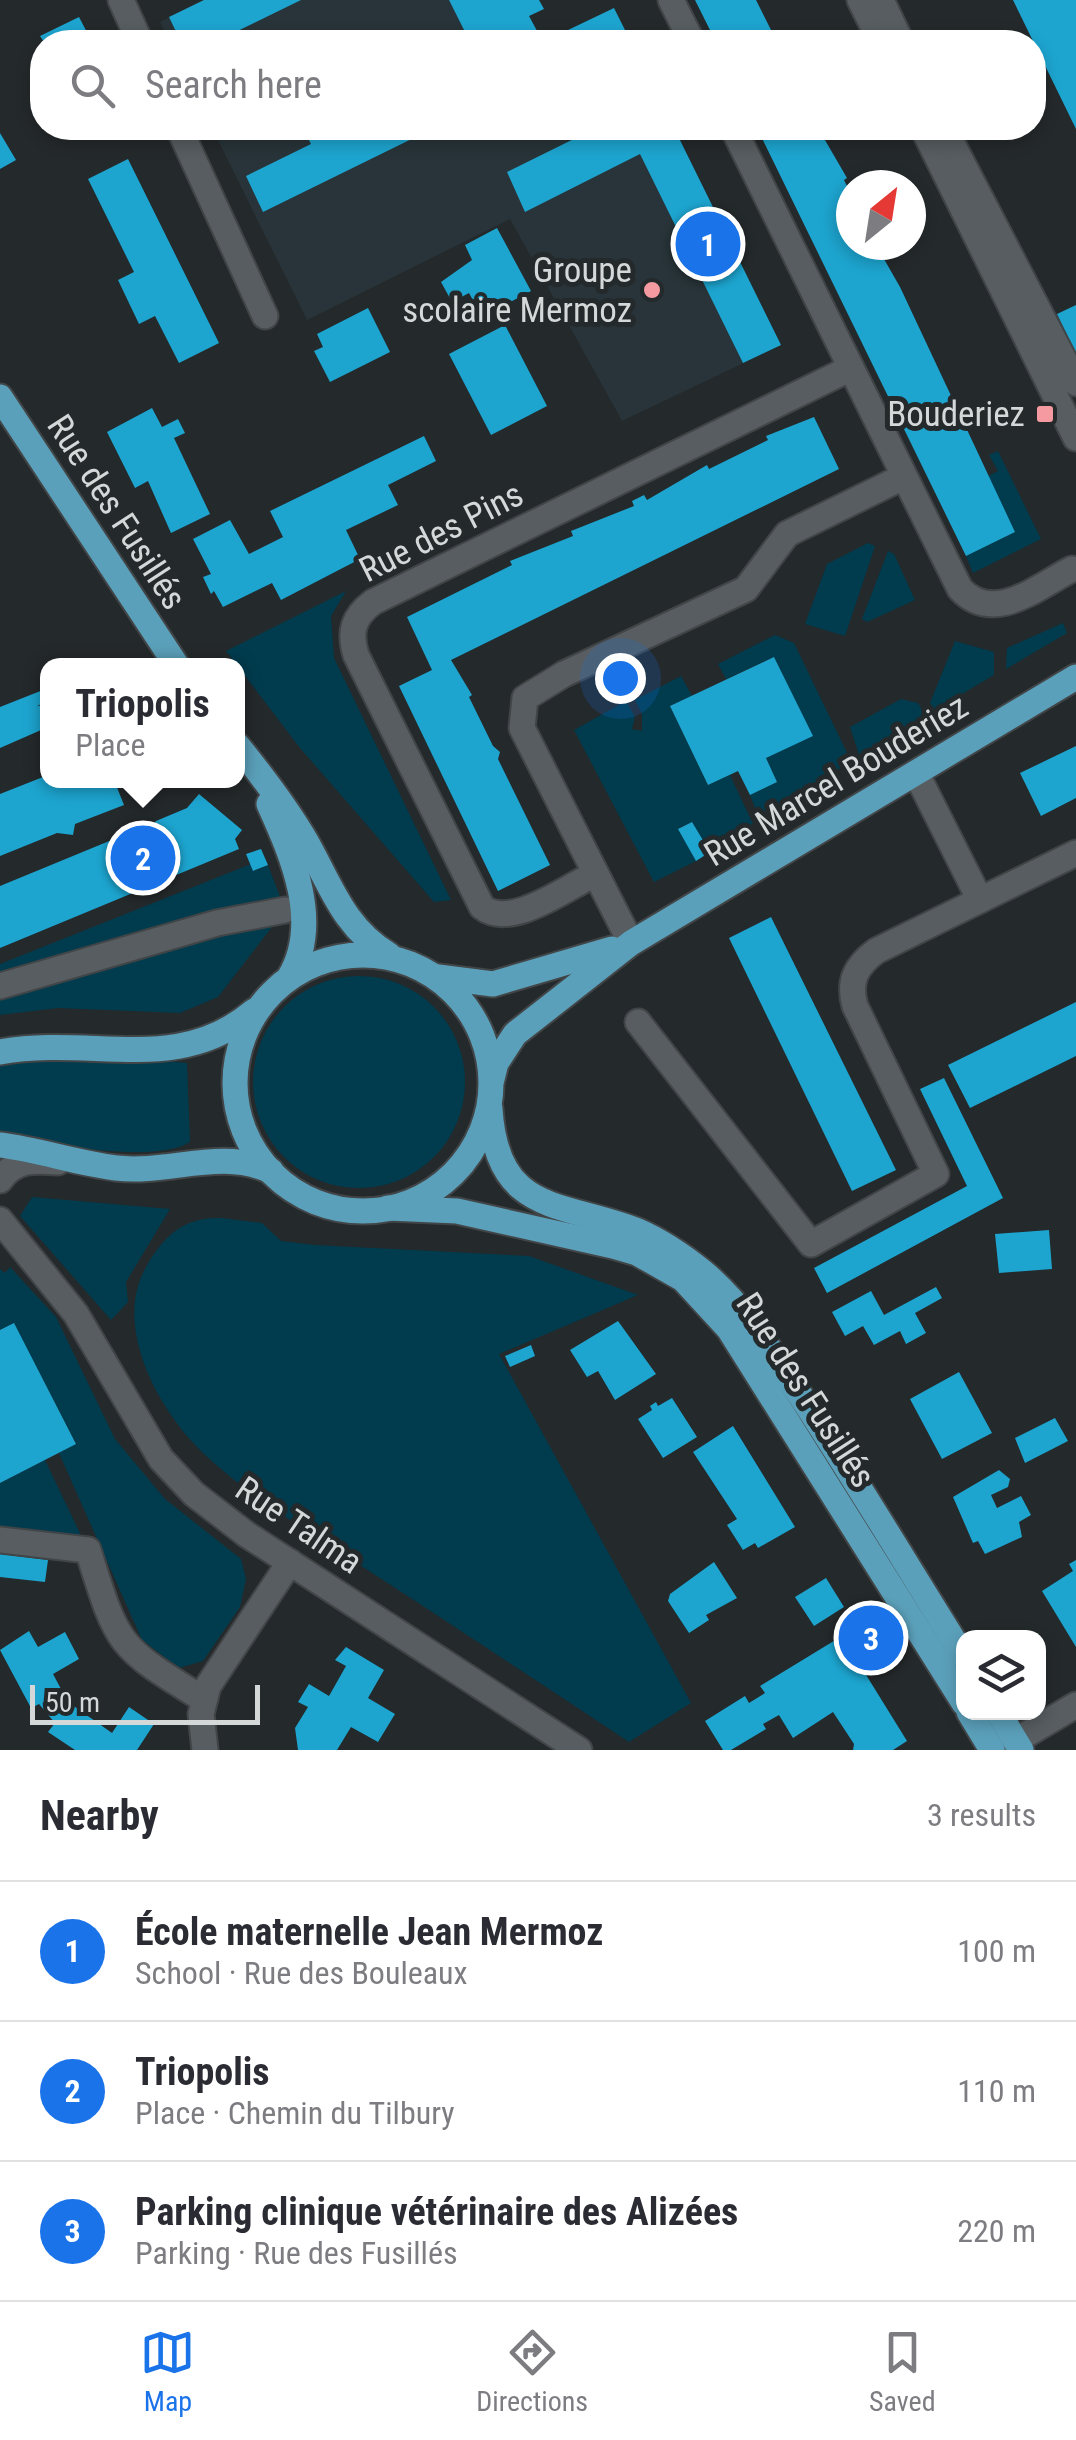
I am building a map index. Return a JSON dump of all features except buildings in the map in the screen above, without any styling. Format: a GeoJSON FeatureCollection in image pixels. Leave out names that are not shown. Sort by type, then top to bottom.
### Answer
{"type":"FeatureCollection","features":[{"type":"Feature","properties":{"kind":"main road","name":"Rue des Fusillés"},"geometry":{"type":"LineString","coordinates":[[0,397],[172,658]]}},
{"type":"Feature","properties":{"kind":"main road","name":"Rue Marcel Bouderiez"},"geometry":{"type":"LineString","coordinates":[[490,1091],[496,1063],[515,1034],[631,943],[1076,677]]}},
{"type":"Feature","properties":{"kind":"main road"},"geometry":{"type":"LineString","coordinates":[[245,755],[284,804],[342,913],[372,944],[433,976],[462,1001],[476,1022],[488,1058],[490,1091],[482,1130],[456,1170],[432,1190],[388,1208],[356,1210],[324,1204],[296,1191],[271,1171],[245,1131],[235,1085],[243,1038],[261,1004]]}},
{"type":"Feature","properties":{"kind":"main road"},"geometry":{"type":"LineString","coordinates":[[245,759],[271,808],[302,901],[304,944],[289,978]]}},
{"type":"Feature","properties":{"kind":"main road","name":"Rue Marcel Bouderiez"},"geometry":{"type":"LineString","coordinates":[[433,976],[492,984],[631,943]]}},
{"type":"Feature","properties":{"kind":"main road"},"geometry":{"type":"LineString","coordinates":[[0,1052],[60,1045],[185,1048],[224,1034],[289,978],[335,958],[360,955],[398,960]]}},
{"type":"Feature","properties":{"kind":"main road","name":"Rue des Fusillés"},"geometry":{"type":"LineString","coordinates":[[490,1091],[496,1146],[503,1166],[522,1191],[560,1212],[617,1225],[657,1240],[728,1296],[816,1419],[956,1644]]}},
{"type":"Feature","properties":{"kind":"main road"},"geometry":{"type":"LineString","coordinates":[[0,1145],[100,1165],[149,1170],[228,1159],[271,1171]]}},
{"type":"Feature","properties":{"kind":"main road","name":"Rue des Fusillés"},"geometry":{"type":"LineString","coordinates":[[388,1208],[457,1211],[613,1246],[637,1253],[683,1279],[714,1311],[759,1374],[956,1690]]}},
{"type":"Feature","properties":{"kind":"main road"},"geometry":{"type":"LineString","coordinates":[[977,1720],[1007,1748]]}},
{"type":"Feature","properties":{"kind":"main road"},"geometry":{"type":"LineString","coordinates":[[1000,1720],[1007,1748]]}},
{"type":"Feature","properties":{"kind":"street"},"geometry":{"type":"LineString","coordinates":[[671,0],[686,30]]}},
{"type":"Feature","properties":{"kind":"street"},"geometry":{"type":"LineString","coordinates":[[860,0],[875,30]]}},
{"type":"Feature","properties":{"kind":"street"},"geometry":{"type":"LineString","coordinates":[[881,0],[895,30]]}},
{"type":"Feature","properties":{"kind":"street"},"geometry":{"type":"LineString","coordinates":[[124,1],[135,30]]}},
{"type":"Feature","properties":{"kind":"street"},"geometry":{"type":"LineString","coordinates":[[184,140],[265,316]]}},
{"type":"Feature","properties":{"kind":"street"},"geometry":{"type":"LineString","coordinates":[[740,140],[953,578],[968,598],[980,604],[1004,605],[1072,569]]}},
{"type":"Feature","properties":{"kind":"street"},"geometry":{"type":"LineString","coordinates":[[929,140],[1076,438]]}},
{"type":"Feature","properties":{"kind":"street"},"geometry":{"type":"LineString","coordinates":[[950,140],[1076,383]]}},
{"type":"Feature","properties":{"kind":"street","name":"Rue des Pins"},"geometry":{"type":"LineString","coordinates":[[596,874],[500,916],[482,907],[356,656],[352,642],[356,620],[373,602],[851,368]]}},
{"type":"Feature","properties":{"kind":"street"},"geometry":{"type":"LineString","coordinates":[[631,943],[522,728],[525,698],[564,674],[746,589],[787,534],[903,477]]}},
{"type":"Feature","properties":{"kind":"street"},"geometry":{"type":"LineString","coordinates":[[916,773],[980,900]]}},
{"type":"Feature","properties":{"kind":"street"},"geometry":{"type":"LineString","coordinates":[[638,1022],[811,1244],[936,1174],[855,1006],[856,968],[876,951],[1076,854]]}},
{"type":"Feature","properties":{"kind":"street"},"geometry":{"type":"LineString","coordinates":[[0,986],[217,924],[285,910]]}},
{"type":"Feature","properties":{"kind":"street"},"geometry":{"type":"LineString","coordinates":[[0,1180],[10,1168],[32,1160],[100,1165]]}},
{"type":"Feature","properties":{"kind":"street","name":"Rue Talma"},"geometry":{"type":"LineString","coordinates":[[0,1220],[76,1314],[130,1414],[178,1480],[212,1510],[578,1750]]}},
{"type":"Feature","properties":{"kind":"street","name":"Rue Talma"},"geometry":{"type":"LineString","coordinates":[[0,1245],[54,1284]]}},
{"type":"Feature","properties":{"kind":"street"},"geometry":{"type":"LineString","coordinates":[[0,1540],[88,1550],[117,1637],[142,1661],[203,1699]]}},
{"type":"Feature","properties":{"kind":"street"},"geometry":{"type":"LineString","coordinates":[[205,1750],[203,1699],[290,1562]]}},
{"type":"Feature","properties":{"kind":"street"},"geometry":{"type":"LineString","coordinates":[[1007,1748],[1076,1705]]}},
{"type":"Feature","properties":{"kind":"shaded area"},"geometry":{"type":"Polygon","coordinates":[[[204,0],[449,0],[464,30],[164,30],[160,22],[204,0]]]}},
{"type":"Feature","properties":{"kind":"shaded area","name":"Groupe scolaire Mermoz"},"geometry":{"type":"Polygon","coordinates":[[[218,140],[680,140],[781,345],[622,421],[510,219],[307,320],[218,140]]]}},
{"type":"Feature","properties":{"kind":"shaded area"},"geometry":{"type":"Polygon","coordinates":[[[998,451],[1041,539],[973,573],[966,556],[1015,532],[988,476],[998,471],[989,455],[998,451]]]}},
{"type":"Feature","properties":{"kind":"shaded area"},"geometry":{"type":"Polygon","coordinates":[[[868,543],[875,546],[845,636],[805,624],[827,564],[868,543]]]}},
{"type":"Feature","properties":{"kind":"shaded area"},"geometry":{"type":"Polygon","coordinates":[[[888,551],[894,554],[915,600],[867,622],[862,619],[888,551]]]}},
{"type":"Feature","properties":{"kind":"shaded area"},"geometry":{"type":"Polygon","coordinates":[[[346,591],[331,616],[334,658],[451,900],[434,902],[300,748],[245,676],[245,658],[231,658],[226,651],[346,591]]]}},
{"type":"Feature","properties":{"kind":"shaded area"},"geometry":{"type":"Polygon","coordinates":[[[1063,623],[1067,633],[1006,669],[1007,648],[1063,623]]]}},
{"type":"Feature","properties":{"kind":"shaded area"},"geometry":{"type":"Polygon","coordinates":[[[775,635],[794,643],[851,761],[760,820],[750,795],[777,782],[766,758],[812,735],[774,657],[726,679],[718,664],[775,635]]]}},
{"type":"Feature","properties":{"kind":"shaded area"},"geometry":{"type":"Polygon","coordinates":[[[955,641],[994,652],[994,675],[935,710],[930,703],[955,641]]]}},
{"type":"Feature","properties":{"kind":"shaded area"},"geometry":{"type":"Polygon","coordinates":[[[681,676],[692,696],[670,706],[708,785],[730,775],[753,824],[710,852],[692,822],[679,828],[696,861],[654,882],[574,730],[626,701],[635,717],[632,729],[642,731],[642,714],[635,700],[681,676]]]}},
{"type":"Feature","properties":{"kind":"shaded area"},"geometry":{"type":"Polygon","coordinates":[[[901,699],[918,703],[925,715],[859,755],[850,727],[901,699]]]}},
{"type":"Feature","properties":{"kind":"shaded area"},"geometry":{"type":"Polygon","coordinates":[[[251,864],[254,871],[268,865],[285,910],[218,997],[180,1013],[58,1008],[0,1015],[0,964],[251,864]]]}},
{"type":"Feature","properties":{"kind":"shaded area"},"geometry":{"type":"Polygon","coordinates":[[[359,976],[399,984],[434,1007],[457,1042],[465,1082],[457,1122],[434,1157],[399,1180],[359,1188],[319,1180],[284,1157],[261,1122],[253,1082],[261,1042],[284,1007],[319,984],[359,976]]]}},
{"type":"Feature","properties":{"kind":"shaded area"},"geometry":{"type":"Polygon","coordinates":[[[114,1055],[187,1063],[190,1142],[173,1149],[126,1152],[0,1137],[0,1060],[114,1055]]]}},
{"type":"Feature","properties":{"kind":"shaded area"},"geometry":{"type":"Polygon","coordinates":[[[32,1197],[170,1209],[126,1282],[128,1302],[111,1320],[20,1216],[32,1197]]]}},
{"type":"Feature","properties":{"kind":"shaded area"},"geometry":{"type":"Polygon","coordinates":[[[221,1218],[262,1223],[281,1241],[529,1256],[638,1295],[499,1354],[691,1703],[629,1742],[280,1513],[203,1453],[157,1392],[138,1342],[134,1317],[136,1292],[159,1247],[185,1225],[221,1218]]]}},
{"type":"Feature","properties":{"kind":"shaded area"},"geometry":{"type":"Polygon","coordinates":[[[10,1267],[56,1317],[115,1439],[165,1499],[241,1559],[246,1579],[240,1607],[203,1661],[179,1668],[142,1640],[59,1453],[76,1443],[14,1324],[0,1330],[0,1269],[5,1273],[10,1267]]]}},
{"type":"Feature","properties":{"kind":"shaded area"},"geometry":{"type":"Polygon","coordinates":[[[45,1460],[88,1550],[0,1537],[0,1483],[45,1460]]]}},
{"type":"Feature","properties":{"kind":"place","name":"École maternelle Jean Mermoz"},"geometry":{"type":"Point","coordinates":[708,244]}},
{"type":"Feature","properties":{"kind":"place","name":"Groupe scolaire Mermoz"},"geometry":{"type":"Point","coordinates":[652,290]}},
{"type":"Feature","properties":{"kind":"place","name":"Bouderiez"},"geometry":{"type":"Point","coordinates":[1045,414]}},
{"type":"Feature","properties":{"kind":"place","name":"Triopolis"},"geometry":{"type":"Point","coordinates":[143,858]}},
{"type":"Feature","properties":{"kind":"place","name":"Parking clinique vétérinaire des Alizées"},"geometry":{"type":"Point","coordinates":[871,1638]}}]}
